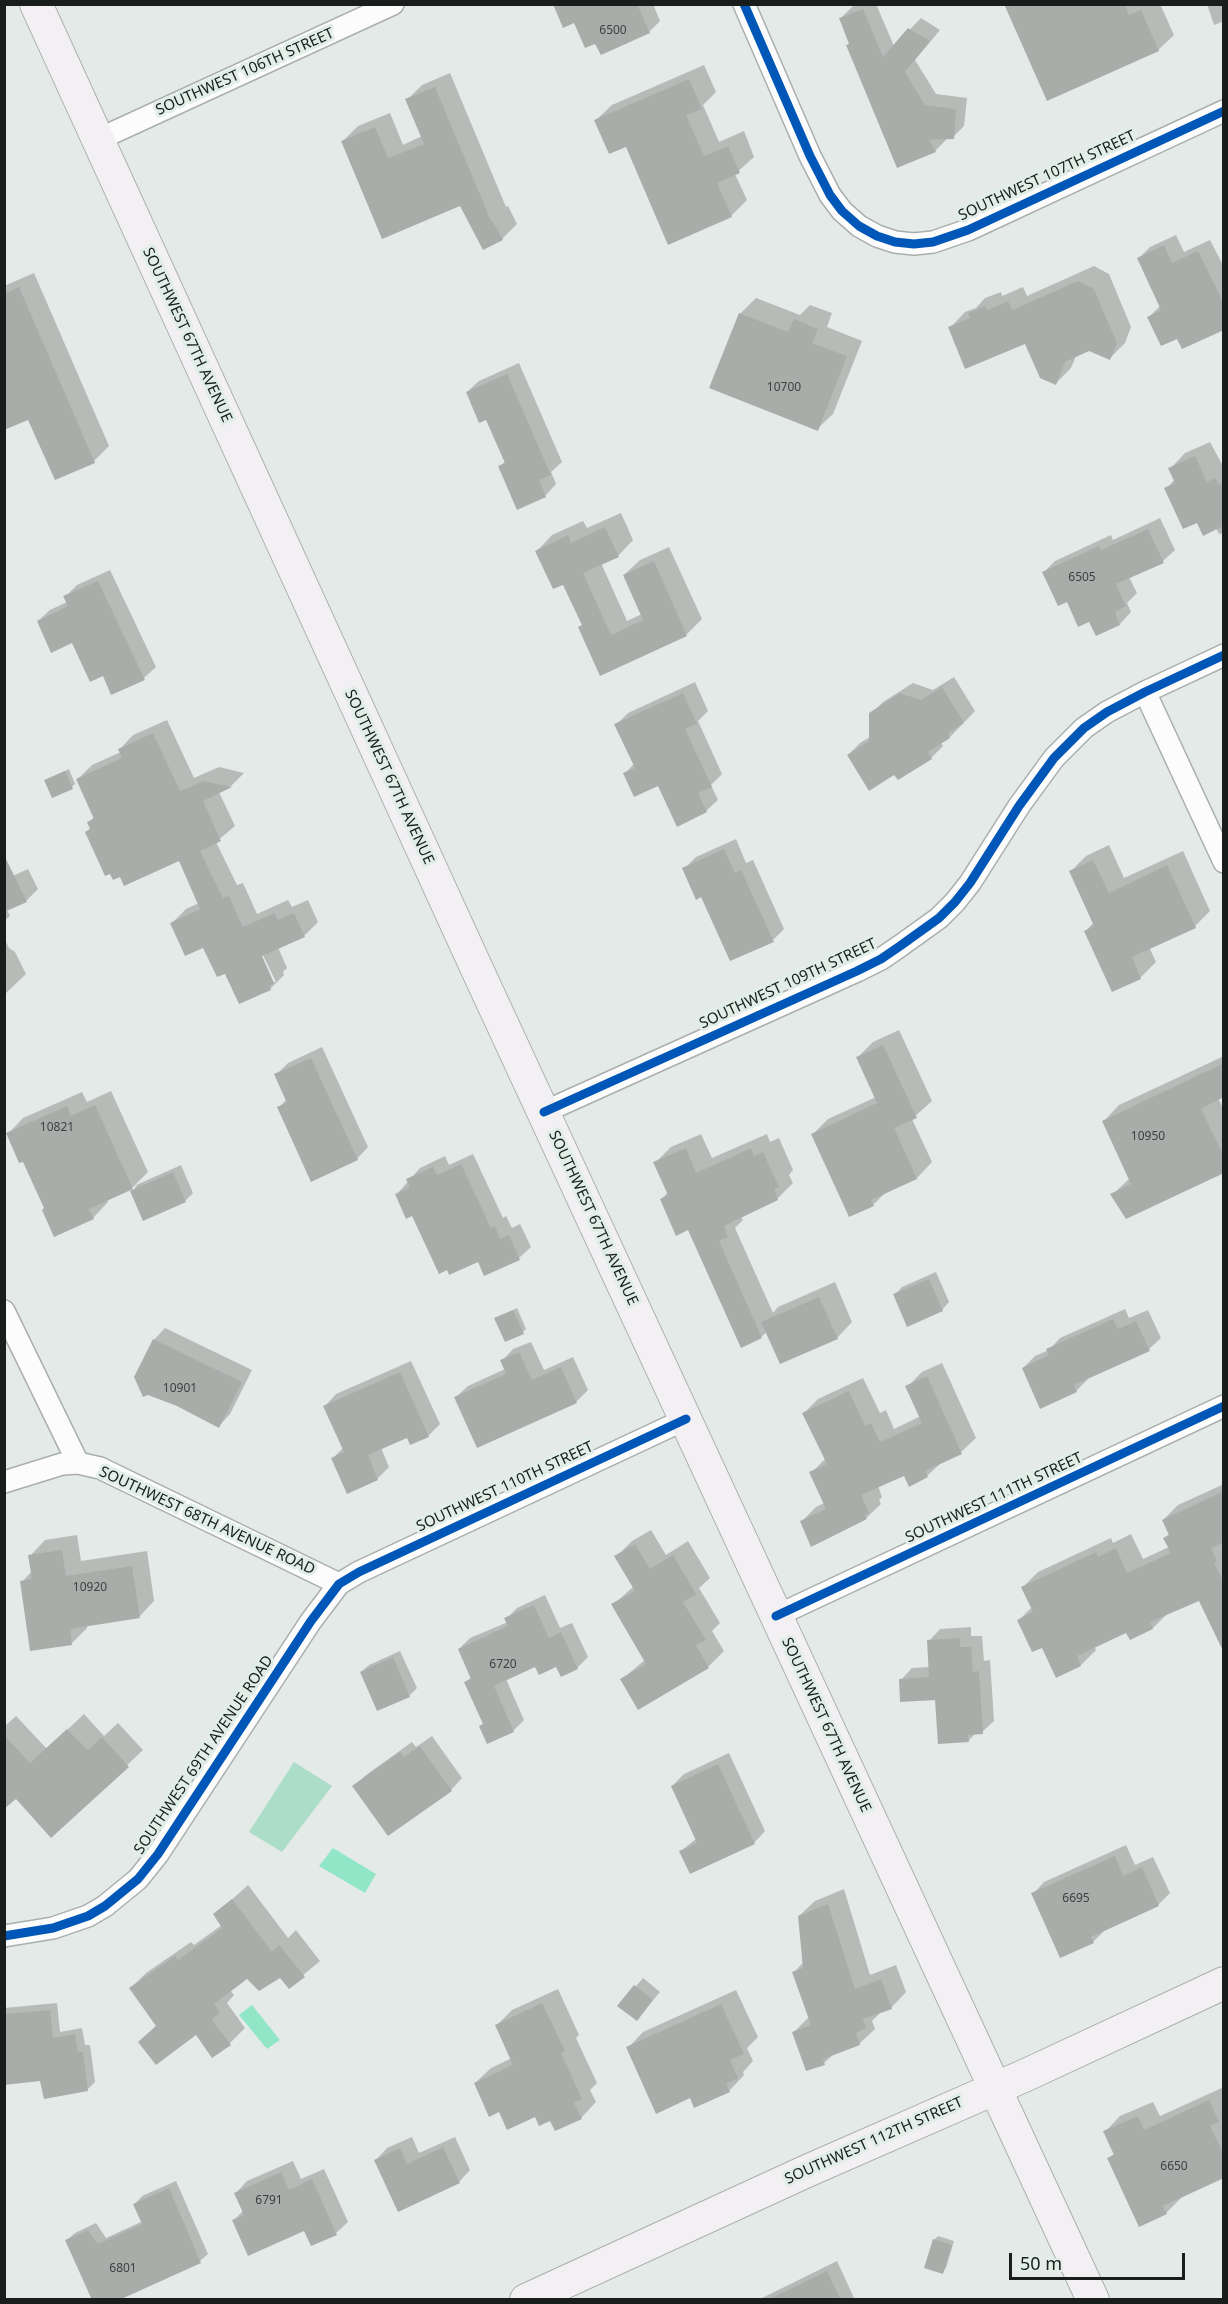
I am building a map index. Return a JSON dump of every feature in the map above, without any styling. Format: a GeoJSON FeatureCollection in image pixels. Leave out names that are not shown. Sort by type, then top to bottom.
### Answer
{"type":"FeatureCollection","features":[{"type":"Feature","properties":{"kind":"main road","name":"SOUTHWEST 67TH AVENUE"},"geometry":{"type":"LineString","coordinates":[[36,4],[993,2088],[1093,2300]]}},
{"type":"Feature","properties":{"kind":"main road","name":"SOUTHWEST 112TH STREET"},"geometry":{"type":"LineString","coordinates":[[526,2300],[1224,1983]]}},
{"type":"Feature","properties":{"kind":"street","name":"SOUTHWEST 106TH STREET"},"geometry":{"type":"LineString","coordinates":[[97,140],[393,4]]}},
{"type":"Feature","properties":{"kind":"street","name":"SOUTHWEST 107TH STREET"},"geometry":{"type":"LineString","coordinates":[[744,4],[820,178],[842,211],[859,226],[895,242],[933,242],[951,236],[1224,111]]}},
{"type":"Feature","properties":{"kind":"street","name":"SOUTHWEST 109TH STREET"},"geometry":{"type":"LineString","coordinates":[[544,1112],[881,959],[939,918],[955,902],[970,883],[1019,806],[1065,745],[1084,728],[1107,712],[1144,692],[1224,655]]}},
{"type":"Feature","properties":{"kind":"street"},"geometry":{"type":"LineString","coordinates":[[1144,692],[1224,862]]}},
{"type":"Feature","properties":{"kind":"street"},"geometry":{"type":"LineString","coordinates":[[4,1311],[78,1463]]}},
{"type":"Feature","properties":{"kind":"street","name":"SOUTHWEST 111TH STREET"},"geometry":{"type":"LineString","coordinates":[[776,1616],[1224,1406]]}},
{"type":"Feature","properties":{"kind":"street","name":"SOUTHWEST 110TH STREET"},"geometry":{"type":"LineString","coordinates":[[339,1584],[359,1572],[686,1419]]}},
{"type":"Feature","properties":{"kind":"street","name":"SOUTHWEST 68TH AVENUE ROAD"},"geometry":{"type":"LineString","coordinates":[[4,1482],[62,1464],[78,1463],[100,1468],[339,1584]]}},
{"type":"Feature","properties":{"kind":"street","name":"SOUTHWEST 69TH AVENUE ROAD"},"geometry":{"type":"LineString","coordinates":[[4,1936],[53,1928],[88,1916],[105,1906],[138,1879],[158,1854],[304,1631],[339,1584]]}},
{"type":"Feature","properties":{"kind":"shaded area"},"geometry":{"type":"Polygon","coordinates":[[[294,1762],[332,1786],[282,1852],[249,1832],[294,1762]]]}},
{"type":"Feature","properties":{"kind":"shaded area"},"geometry":{"type":"Polygon","coordinates":[[[333,1848],[376,1874],[365,1893],[319,1866],[333,1848]]]}},
{"type":"Feature","properties":{"kind":"shaded area"},"geometry":{"type":"Polygon","coordinates":[[[252,2005],[280,2040],[267,2049],[239,2015],[252,2005]]]}},
{"type":"Feature","properties":{"kind":"building"},"geometry":{"type":"Polygon","coordinates":[[[553,4],[637,4],[650,33],[601,55],[595,44],[585,48],[574,23],[563,28],[553,4]]]}},
{"type":"Feature","properties":{"kind":"building"},"geometry":{"type":"Polygon","coordinates":[[[1004,4],[1124,4],[1129,15],[1141,10],[1159,51],[1047,101],[1004,4]]]}},
{"type":"Feature","properties":{"kind":"building"},"geometry":{"type":"Polygon","coordinates":[[[863,9],[883,57],[908,28],[930,41],[905,72],[925,105],[956,109],[954,139],[929,140],[936,152],[897,168],[846,45],[849,44],[839,18],[863,9]]]}},
{"type":"Feature","properties":{"kind":"building"},"geometry":{"type":"Polygon","coordinates":[[[689,79],[702,109],[686,115],[704,156],[728,146],[740,173],[717,183],[732,217],[668,245],[626,147],[609,154],[594,120],[689,79]]]}},
{"type":"Feature","properties":{"kind":"building"},"geometry":{"type":"Polygon","coordinates":[[[435,87],[491,221],[503,240],[483,250],[460,206],[382,239],[341,141],[375,127],[388,158],[424,144],[405,99],[435,87]]]}},
{"type":"Feature","properties":{"kind":"building"},"geometry":{"type":"Polygon","coordinates":[[[1164,245],[1172,263],[1198,251],[1224,304],[1224,330],[1182,349],[1177,339],[1161,346],[1147,317],[1161,310],[1137,258],[1164,245]]]}},
{"type":"Feature","properties":{"kind":"building"},"geometry":{"type":"Polygon","coordinates":[[[1078,281],[1094,289],[1117,343],[1110,360],[1089,351],[1065,362],[1056,385],[1040,378],[1025,344],[965,369],[948,327],[970,318],[968,313],[985,306],[987,310],[1008,301],[1012,310],[1078,281]]]}},
{"type":"Feature","properties":{"kind":"building"},"geometry":{"type":"Polygon","coordinates":[[[19,287],[95,463],[55,480],[28,420],[4,430],[4,294],[19,287]]]}},
{"type":"Feature","properties":{"kind":"building"},"geometry":{"type":"Polygon","coordinates":[[[739,313],[788,332],[794,319],[818,329],[812,343],[847,356],[818,431],[709,388],[739,313]]]}},
{"type":"Feature","properties":{"kind":"building"},"geometry":{"type":"Polygon","coordinates":[[[507,374],[551,475],[539,480],[546,497],[517,510],[498,466],[505,463],[486,420],[479,423],[466,392],[507,374]]]}},
{"type":"Feature","properties":{"kind":"building"},"geometry":{"type":"Polygon","coordinates":[[[1195,456],[1207,482],[1215,478],[1219,485],[1223,483],[1223,526],[1203,536],[1197,523],[1183,529],[1164,488],[1175,483],[1168,468],[1195,456]]]}},
{"type":"Feature","properties":{"kind":"building"},"geometry":{"type":"Polygon","coordinates":[[[605,527],[619,557],[583,573],[611,635],[643,620],[623,575],[654,561],[687,636],[600,676],[578,627],[582,625],[563,585],[553,589],[535,551],[568,535],[571,543],[605,527]]]}},
{"type":"Feature","properties":{"kind":"building"},"geometry":{"type":"Polygon","coordinates":[[[1148,529],[1164,563],[1116,584],[1126,606],[1115,612],[1120,625],[1096,636],[1089,622],[1078,627],[1067,602],[1058,606],[1042,572],[1099,546],[1101,550],[1148,529]]]}},
{"type":"Feature","properties":{"kind":"building"},"geometry":{"type":"Polygon","coordinates":[[[98,581],[145,680],[111,695],[103,676],[90,682],[72,643],[51,653],[37,621],[68,606],[63,596],[98,581]]]}},
{"type":"Feature","properties":{"kind":"building"},"geometry":{"type":"Polygon","coordinates":[[[942,687],[964,723],[948,733],[950,738],[928,752],[932,759],[898,780],[894,775],[869,791],[847,755],[869,741],[869,713],[900,693],[921,700],[942,687]]]}},
{"type":"Feature","properties":{"kind":"building"},"geometry":{"type":"Polygon","coordinates":[[[683,693],[697,724],[685,729],[712,787],[698,793],[707,812],[677,827],[658,786],[634,797],[623,773],[635,768],[614,724],[683,693]]]}},
{"type":"Feature","properties":{"kind":"building"},"geometry":{"type":"Polygon","coordinates":[[[153,733],[180,791],[204,781],[232,787],[203,801],[221,841],[200,851],[223,898],[229,896],[243,927],[274,913],[278,920],[294,913],[305,937],[262,956],[274,983],[269,986],[271,990],[239,1004],[225,974],[217,977],[203,948],[185,956],[170,923],[200,909],[179,861],[124,886],[120,877],[113,880],[110,874],[105,876],[85,832],[90,829],[87,822],[94,819],[76,779],[122,758],[118,749],[153,733]]]}},
{"type":"Feature","properties":{"kind":"building"},"geometry":{"type":"Polygon","coordinates":[[[65,771],[73,789],[52,798],[44,780],[65,771]]]}},
{"type":"Feature","properties":{"kind":"building"},"geometry":{"type":"Polygon","coordinates":[[[724,849],[735,873],[741,870],[774,942],[730,961],[701,897],[696,900],[682,868],[724,849]]]}},
{"type":"Feature","properties":{"kind":"building"},"geometry":{"type":"Polygon","coordinates":[[[4,855],[27,902],[4,912],[4,855]]]}},
{"type":"Feature","properties":{"kind":"building"},"geometry":{"type":"Polygon","coordinates":[[[1093,860],[1109,893],[1167,865],[1196,928],[1132,957],[1141,979],[1112,992],[1084,931],[1094,926],[1069,871],[1093,860]]]}},
{"type":"Feature","properties":{"kind":"building"},"geometry":{"type":"Polygon","coordinates":[[[883,1045],[917,1118],[894,1128],[917,1179],[871,1200],[874,1206],[849,1217],[811,1134],[877,1103],[856,1057],[883,1045]]]}},
{"type":"Feature","properties":{"kind":"building"},"geometry":{"type":"Polygon","coordinates":[[[311,1058],[358,1160],[311,1182],[277,1107],[287,1103],[274,1074],[311,1058]]]}},
{"type":"Feature","properties":{"kind":"building"},"geometry":{"type":"Polygon","coordinates":[[[1224,1063],[1224,1097],[1201,1109],[1224,1156],[1224,1173],[1126,1219],[1110,1194],[1131,1184],[1102,1121],[1224,1063]]]}},
{"type":"Feature","properties":{"kind":"building"},"geometry":{"type":"Polygon","coordinates":[[[95,1105],[133,1189],[89,1209],[94,1219],[54,1237],[42,1210],[44,1208],[23,1162],[19,1163],[6,1133],[67,1106],[71,1116],[95,1105]]]}},
{"type":"Feature","properties":{"kind":"building"},"geometry":{"type":"Polygon","coordinates":[[[686,1148],[696,1173],[751,1148],[754,1156],[763,1152],[779,1187],[774,1189],[778,1200],[724,1226],[728,1237],[719,1241],[762,1338],[741,1348],[688,1230],[676,1236],[660,1199],[668,1195],[653,1162],[686,1148]]]}},
{"type":"Feature","properties":{"kind":"building"},"geometry":{"type":"Polygon","coordinates":[[[461,1164],[491,1228],[495,1226],[500,1239],[509,1235],[520,1260],[484,1276],[478,1262],[449,1275],[447,1270],[439,1274],[412,1216],[406,1219],[395,1194],[410,1187],[406,1179],[433,1167],[437,1175],[461,1164]]]}},
{"type":"Feature","properties":{"kind":"building"},"geometry":{"type":"Polygon","coordinates":[[[173,1172],[186,1202],[143,1221],[130,1191],[173,1172]]]}},
{"type":"Feature","properties":{"kind":"building"},"geometry":{"type":"Polygon","coordinates":[[[929,1279],[943,1311],[907,1327],[893,1294],[929,1279]]]}},
{"type":"Feature","properties":{"kind":"building"},"geometry":{"type":"Polygon","coordinates":[[[819,1297],[838,1339],[780,1364],[761,1322],[819,1297]]]}},
{"type":"Feature","properties":{"kind":"building"},"geometry":{"type":"Polygon","coordinates":[[[513,1310],[524,1334],[505,1342],[494,1318],[513,1310]]]}},
{"type":"Feature","properties":{"kind":"building"},"geometry":{"type":"Polygon","coordinates":[[[1113,1319],[1118,1329],[1136,1321],[1150,1351],[1074,1385],[1077,1392],[1040,1409],[1022,1368],[1049,1355],[1046,1349],[1113,1319]]]}},
{"type":"Feature","properties":{"kind":"building"},"geometry":{"type":"Polygon","coordinates":[[[153,1339],[242,1382],[219,1428],[177,1406],[148,1395],[143,1397],[134,1377],[153,1339]]]}},
{"type":"Feature","properties":{"kind":"building"},"geometry":{"type":"Polygon","coordinates":[[[519,1352],[532,1380],[561,1367],[577,1403],[477,1448],[454,1397],[506,1374],[500,1360],[519,1352]]]}},
{"type":"Feature","properties":{"kind":"building"},"geometry":{"type":"Polygon","coordinates":[[[400,1372],[429,1437],[410,1445],[407,1438],[368,1455],[378,1480],[347,1494],[331,1458],[344,1452],[323,1406],[400,1372]]]}},
{"type":"Feature","properties":{"kind":"building"},"geometry":{"type":"Polygon","coordinates":[[[927,1376],[962,1454],[925,1471],[928,1477],[909,1487],[904,1476],[861,1495],[869,1513],[865,1515],[867,1519],[811,1547],[800,1521],[826,1509],[809,1472],[827,1464],[802,1413],[849,1391],[865,1426],[871,1423],[880,1442],[922,1423],[905,1386],[927,1376]]]}},
{"type":"Feature","properties":{"kind":"building"},"geometry":{"type":"Polygon","coordinates":[[[1224,1491],[1224,1542],[1211,1548],[1217,1561],[1214,1563],[1224,1583],[1224,1653],[1199,1601],[1150,1622],[1153,1629],[1130,1640],[1126,1633],[1077,1656],[1081,1666],[1056,1678],[1042,1648],[1032,1652],[1017,1620],[1033,1612],[1021,1587],[1096,1552],[1098,1557],[1116,1548],[1127,1573],[1171,1553],[1163,1538],[1169,1535],[1162,1520],[1224,1491]]]}},
{"type":"Feature","properties":{"kind":"building"},"geometry":{"type":"Polygon","coordinates":[[[635,1544],[650,1569],[673,1555],[696,1594],[683,1602],[706,1640],[696,1645],[709,1668],[638,1710],[620,1679],[646,1664],[611,1604],[635,1591],[614,1556],[635,1544]]]}},
{"type":"Feature","properties":{"kind":"building"},"geometry":{"type":"Polygon","coordinates":[[[62,1550],[66,1576],[132,1566],[140,1618],[70,1629],[72,1645],[30,1651],[20,1581],[32,1579],[28,1555],[62,1550]]]}},
{"type":"Feature","properties":{"kind":"building"},"geometry":{"type":"Polygon","coordinates":[[[534,1605],[549,1638],[561,1632],[578,1669],[561,1677],[556,1667],[539,1675],[535,1667],[494,1686],[514,1732],[487,1744],[479,1726],[483,1724],[464,1682],[471,1679],[458,1649],[508,1626],[504,1618],[534,1605]]]}},
{"type":"Feature","properties":{"kind":"building"},"geometry":{"type":"Polygon","coordinates":[[[960,1638],[960,1647],[971,1647],[973,1672],[979,1671],[983,1734],[968,1735],[969,1742],[938,1744],[935,1700],[900,1702],[899,1679],[929,1677],[927,1640],[960,1638]]]}},
{"type":"Feature","properties":{"kind":"building"},"geometry":{"type":"Polygon","coordinates":[[[393,1657],[410,1697],[377,1711],[360,1672],[393,1657]]]}},
{"type":"Feature","properties":{"kind":"building"},"geometry":{"type":"Polygon","coordinates":[[[67,1729],[88,1750],[102,1737],[129,1767],[51,1838],[16,1799],[4,1809],[4,1735],[30,1763],[67,1729]]]}},
{"type":"Feature","properties":{"kind":"building"},"geometry":{"type":"Polygon","coordinates":[[[420,1746],[452,1791],[388,1836],[352,1786],[400,1752],[404,1757],[420,1746]]]}},
{"type":"Feature","properties":{"kind":"building"},"geometry":{"type":"Polygon","coordinates":[[[718,1764],[755,1844],[690,1874],[679,1851],[697,1843],[671,1786],[718,1764]]]}},
{"type":"Feature","properties":{"kind":"building"},"geometry":{"type":"Polygon","coordinates":[[[1115,1856],[1123,1876],[1142,1867],[1159,1906],[1091,1937],[1094,1943],[1060,1958],[1031,1893],[1115,1856]]]}},
{"type":"Feature","properties":{"kind":"building"},"geometry":{"type":"Polygon","coordinates":[[[232,1899],[272,1952],[279,1945],[305,1977],[289,1989],[280,1978],[259,1991],[247,1979],[214,2004],[220,2012],[212,2020],[231,2045],[212,2058],[196,2035],[156,2065],[138,2042],[156,2026],[129,1988],[175,1956],[178,1960],[222,1928],[213,1914],[232,1899]]]}},
{"type":"Feature","properties":{"kind":"building"},"geometry":{"type":"Polygon","coordinates":[[[828,1904],[855,1989],[881,1979],[892,2009],[863,2019],[866,2028],[856,2033],[860,2045],[823,2059],[825,2065],[806,2071],[792,2032],[811,2025],[792,1972],[803,1968],[798,1916],[828,1904]]]}},
{"type":"Feature","properties":{"kind":"building"},"geometry":{"type":"Polygon","coordinates":[[[634,1985],[653,2000],[637,2021],[617,2006],[634,1985]]]}},
{"type":"Feature","properties":{"kind":"building"},"geometry":{"type":"Polygon","coordinates":[[[542,2003],[565,2051],[561,2053],[582,2099],[574,2103],[582,2119],[555,2131],[550,2121],[539,2126],[535,2117],[507,2130],[499,2112],[489,2117],[474,2083],[513,2065],[495,2025],[542,2003]]]}},
{"type":"Feature","properties":{"kind":"building"},"geometry":{"type":"Polygon","coordinates":[[[721,2004],[744,2054],[730,2060],[738,2078],[726,2084],[730,2092],[694,2108],[690,2098],[656,2114],[626,2047],[721,2004]]]}},
{"type":"Feature","properties":{"kind":"building"},"geometry":{"type":"Polygon","coordinates":[[[50,2010],[53,2038],[75,2034],[78,2052],[83,2052],[88,2091],[44,2099],[40,2081],[4,2085],[4,2014],[50,2010]]]}},
{"type":"Feature","properties":{"kind":"building"},"geometry":{"type":"Polygon","coordinates":[[[1209,2100],[1219,2122],[1210,2126],[1224,2155],[1224,2178],[1163,2206],[1167,2214],[1139,2227],[1107,2158],[1114,2155],[1103,2131],[1138,2116],[1144,2130],[1209,2100]]]}},
{"type":"Feature","properties":{"kind":"building"},"geometry":{"type":"Polygon","coordinates":[[[443,2147],[460,2183],[398,2212],[374,2160],[400,2148],[407,2164],[443,2147]]]}},
{"type":"Feature","properties":{"kind":"building"},"geometry":{"type":"Polygon","coordinates":[[[281,2172],[289,2190],[312,2179],[337,2235],[311,2246],[304,2231],[248,2256],[232,2220],[244,2215],[234,2193],[281,2172]]]}},
{"type":"Feature","properties":{"kind":"building"},"geometry":{"type":"Polygon","coordinates":[[[169,2188],[201,2263],[119,2300],[92,2300],[65,2240],[88,2230],[98,2244],[142,2224],[133,2204],[169,2188]]]}},
{"type":"Feature","properties":{"kind":"building"},"geometry":{"type":"Polygon","coordinates":[[[933,2239],[952,2245],[943,2274],[924,2268],[933,2239]]]}},
{"type":"Feature","properties":{"kind":"building"},"geometry":{"type":"Polygon","coordinates":[[[827,2271],[841,2300],[767,2300],[827,2271]]]}},
{"type":"Feature","properties":{"kind":"cycle path"},"geometry":{"type":"LineString","coordinates":[[744,4],[810,156],[830,195],[842,211],[859,226],[877,236],[895,242],[914,244],[933,242],[968,230],[1224,111]]}},
{"type":"Feature","properties":{"kind":"cycle path"},"geometry":{"type":"LineString","coordinates":[[544,1112],[881,959],[939,918],[955,902],[1054,758],[1084,728],[1107,712],[1145,692],[1224,655]]}},
{"type":"Feature","properties":{"kind":"cycle path"},"geometry":{"type":"LineString","coordinates":[[776,1616],[1224,1406]]}},
{"type":"Feature","properties":{"kind":"cycle path"},"geometry":{"type":"LineString","coordinates":[[4,1936],[53,1928],[88,1916],[105,1906],[138,1879],[158,1854],[311,1621],[339,1584],[359,1572],[686,1419]]}}]}
